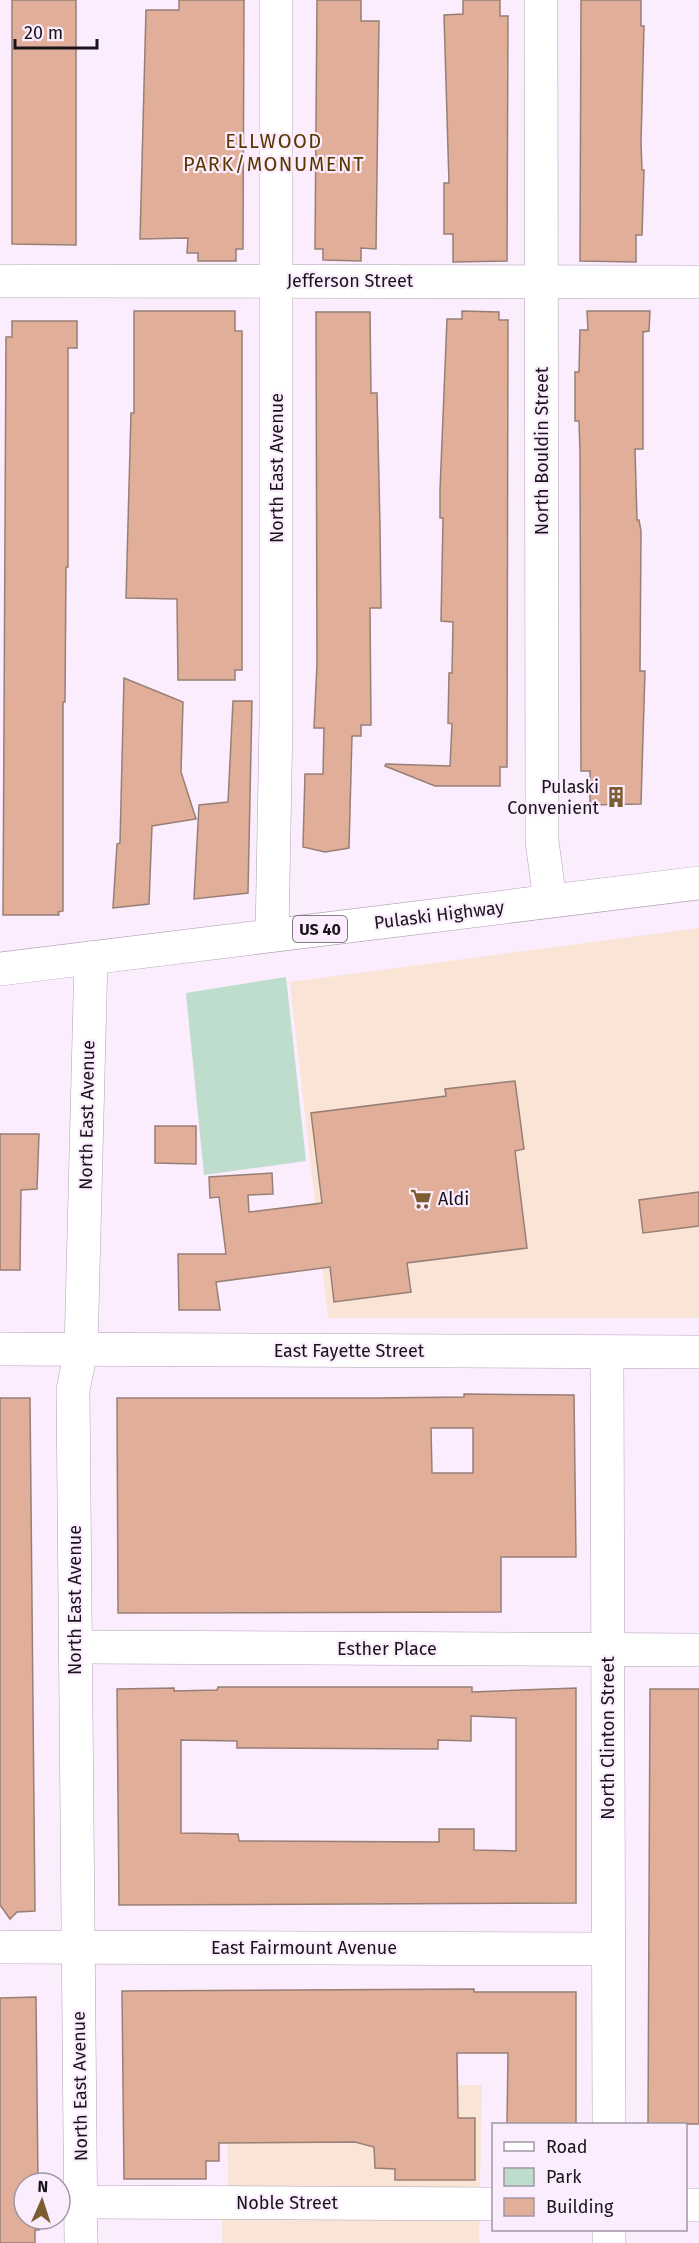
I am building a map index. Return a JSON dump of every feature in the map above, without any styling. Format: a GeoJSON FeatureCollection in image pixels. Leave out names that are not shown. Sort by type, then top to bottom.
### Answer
{"type":"FeatureCollection","features":[{"type":"Feature","properties":{"kind":"street","name":"North East Avenue"},"geometry":{"type":"LineString","coordinates":[[272,935],[276,722],[276,0]]}},
{"type":"Feature","properties":{"kind":"street","name":"North Bouldin Street"},"geometry":{"type":"LineString","coordinates":[[541,0],[542,841],[550,901]]}},
{"type":"Feature","properties":{"kind":"street","name":"Jefferson Street"},"geometry":{"type":"LineString","coordinates":[[0,280],[699,282]]}},
{"type":"Feature","properties":{"kind":"street","name":"Pulaski Highway"},"geometry":{"type":"LineString","coordinates":[[0,969],[699,883]]}},
{"type":"Feature","properties":{"kind":"street","name":"North East Avenue"},"geometry":{"type":"LineString","coordinates":[[81,2243],[73,1390],[81,1350],[91,958]]}},
{"type":"Feature","properties":{"kind":"street","name":"East Fayette Street"},"geometry":{"type":"LineString","coordinates":[[0,1349],[699,1352]]}},
{"type":"Feature","properties":{"kind":"street","name":"North Clinton Street"},"geometry":{"type":"LineString","coordinates":[[607,1352],[609,2123]]}},
{"type":"Feature","properties":{"kind":"street","name":"Esther Place"},"geometry":{"type":"LineString","coordinates":[[75,1647],[699,1650]]}},
{"type":"Feature","properties":{"kind":"street","name":"East Fairmount Avenue"},"geometry":{"type":"LineString","coordinates":[[0,1947],[608,1949]]}},
{"type":"Feature","properties":{"kind":"street","name":"Noble Street"},"geometry":{"type":"LineString","coordinates":[[81,2202],[492,2204]]}},
{"type":"Feature","properties":{"kind":"shaded area"},"geometry":{"type":"Polygon","coordinates":[[[699,928],[699,1318],[328,1318],[290,982],[699,928]]]}},
{"type":"Feature","properties":{"kind":"shaded area"},"geometry":{"type":"Polygon","coordinates":[[[482,2085],[479,2243],[222,2243],[222,2203],[228,2203],[227,2087],[482,2085]]]}},
{"type":"Feature","properties":{"kind":"green space"},"geometry":{"type":"Polygon","coordinates":[[[286,977],[306,1161],[204,1175],[186,993],[286,977]]]}},
{"type":"Feature","properties":{"kind":"building"},"geometry":{"type":"Polygon","coordinates":[[[12,0],[76,0],[76,245],[12,244],[12,0]]]}},
{"type":"Feature","properties":{"kind":"building"},"geometry":{"type":"Polygon","coordinates":[[[179,0],[244,0],[243,249],[236,249],[236,261],[198,261],[198,253],[187,253],[188,238],[140,239],[146,10],[179,10],[179,0]]]}},
{"type":"Feature","properties":{"kind":"building"},"geometry":{"type":"Polygon","coordinates":[[[317,0],[361,0],[361,21],[379,21],[376,249],[361,248],[361,261],[323,260],[323,249],[315,249],[317,0]]]}},
{"type":"Feature","properties":{"kind":"building"},"geometry":{"type":"Polygon","coordinates":[[[463,0],[500,0],[500,16],[508,16],[507,261],[453,262],[453,234],[444,234],[444,183],[449,183],[444,15],[463,14],[463,0]]]}},
{"type":"Feature","properties":{"kind":"building"},"geometry":{"type":"Polygon","coordinates":[[[581,0],[641,0],[641,26],[644,26],[641,143],[642,170],[644,170],[642,235],[636,235],[636,262],[580,261],[581,0]]]}},
{"type":"Feature","properties":{"kind":"building"},"geometry":{"type":"Polygon","coordinates":[[[134,311],[235,311],[235,331],[242,331],[242,670],[235,670],[235,680],[178,680],[177,599],[126,598],[131,413],[134,413],[134,311]]]}},
{"type":"Feature","properties":{"kind":"building"},"geometry":{"type":"Polygon","coordinates":[[[462,311],[499,312],[499,320],[508,320],[507,767],[500,767],[500,786],[435,786],[385,766],[386,764],[450,766],[452,724],[448,723],[449,673],[452,673],[453,622],[441,621],[443,518],[440,518],[440,490],[447,319],[462,319],[462,311]]]}},
{"type":"Feature","properties":{"kind":"building"},"geometry":{"type":"Polygon","coordinates":[[[587,311],[650,311],[649,331],[643,332],[643,449],[635,449],[637,520],[639,520],[641,531],[640,671],[645,671],[641,804],[590,805],[590,771],[581,771],[580,452],[579,421],[575,421],[575,372],[579,372],[580,330],[588,330],[587,311]]]}},
{"type":"Feature","properties":{"kind":"building"},"geometry":{"type":"Polygon","coordinates":[[[316,312],[370,312],[371,393],[377,393],[380,526],[381,608],[370,608],[371,725],[361,725],[361,736],[352,736],[349,848],[325,852],[303,847],[305,774],[323,774],[324,728],[314,728],[317,664],[316,312]]]}},
{"type":"Feature","properties":{"kind":"building"},"geometry":{"type":"Polygon","coordinates":[[[12,321],[77,321],[77,348],[68,348],[68,567],[66,567],[65,702],[63,702],[63,911],[58,912],[59,915],[3,915],[6,337],[12,337],[12,321]]]}},
{"type":"Feature","properties":{"kind":"building"},"geometry":{"type":"Polygon","coordinates":[[[124,678],[183,702],[181,772],[196,819],[152,826],[149,904],[113,908],[117,844],[120,843],[124,678]]]}},
{"type":"Feature","properties":{"kind":"building"},"geometry":{"type":"Polygon","coordinates":[[[233,701],[252,701],[248,893],[194,899],[199,805],[228,802],[233,701]]]}},
{"type":"Feature","properties":{"kind":"building","name":"Aldi"},"geometry":{"type":"Polygon","coordinates":[[[515,1081],[524,1149],[515,1151],[527,1248],[407,1263],[411,1292],[334,1302],[330,1267],[216,1282],[220,1310],[179,1310],[178,1254],[226,1254],[219,1197],[210,1198],[209,1177],[272,1173],[273,1194],[248,1195],[249,1212],[322,1203],[311,1113],[446,1096],[445,1089],[515,1081]]]}},
{"type":"Feature","properties":{"kind":"building"},"geometry":{"type":"Polygon","coordinates":[[[155,1126],[196,1126],[196,1164],[155,1163],[155,1126]]]}},
{"type":"Feature","properties":{"kind":"building"},"geometry":{"type":"Polygon","coordinates":[[[0,1134],[39,1134],[37,1189],[21,1190],[20,1270],[0,1270],[0,1134]]]}},
{"type":"Feature","properties":{"kind":"building"},"geometry":{"type":"Polygon","coordinates":[[[699,1192],[699,1226],[643,1233],[639,1200],[699,1192]]]}},
{"type":"Feature","properties":{"kind":"building"},"geometry":{"type":"Polygon","coordinates":[[[464,1394],[574,1395],[576,1557],[501,1557],[501,1612],[118,1613],[117,1398],[464,1397],[464,1394]],[[431,1428],[432,1473],[473,1473],[473,1428],[431,1428]]]}},
{"type":"Feature","properties":{"kind":"building"},"geometry":{"type":"Polygon","coordinates":[[[0,1398],[30,1398],[35,1911],[17,1912],[10,1919],[0,1905],[0,1398]]]}},
{"type":"Feature","properties":{"kind":"building"},"geometry":{"type":"Polygon","coordinates":[[[218,1687],[472,1687],[472,1692],[576,1688],[576,1903],[119,1905],[117,1689],[217,1690],[218,1687]],[[471,1716],[471,1741],[438,1740],[438,1749],[237,1748],[237,1741],[181,1740],[181,1833],[238,1834],[239,1841],[439,1842],[439,1829],[474,1829],[474,1850],[516,1851],[516,1718],[471,1716]]]}},
{"type":"Feature","properties":{"kind":"building"},"geometry":{"type":"Polygon","coordinates":[[[650,1689],[699,1689],[699,2124],[648,2123],[650,1689]]]}},
{"type":"Feature","properties":{"kind":"building"},"geometry":{"type":"Polygon","coordinates":[[[474,1989],[474,1992],[576,1992],[576,2123],[507,2123],[508,2053],[457,2053],[458,2118],[475,2118],[475,2180],[395,2180],[395,2169],[375,2168],[374,2147],[355,2142],[219,2143],[219,2161],[206,2161],[206,2179],[124,2179],[122,1991],[474,1989]]]}},
{"type":"Feature","properties":{"kind":"building"},"geometry":{"type":"Polygon","coordinates":[[[36,1997],[38,2171],[12,2171],[12,2231],[35,2231],[35,2243],[0,2243],[0,1998],[36,1997]]]}},
{"type":"Feature","properties":{"kind":"place","name":"Pulaski Convenient"},"geometry":{"type":"Point","coordinates":[616,797]}},
{"type":"Feature","properties":{"kind":"place","name":"Aldi"},"geometry":{"type":"Point","coordinates":[421,1199]}},
{"type":"Feature","properties":{"kind":"district","name":"ELLWOOD PARK/MONUMENT"},"geometry":{"type":"Point","coordinates":[274,152]}}]}
